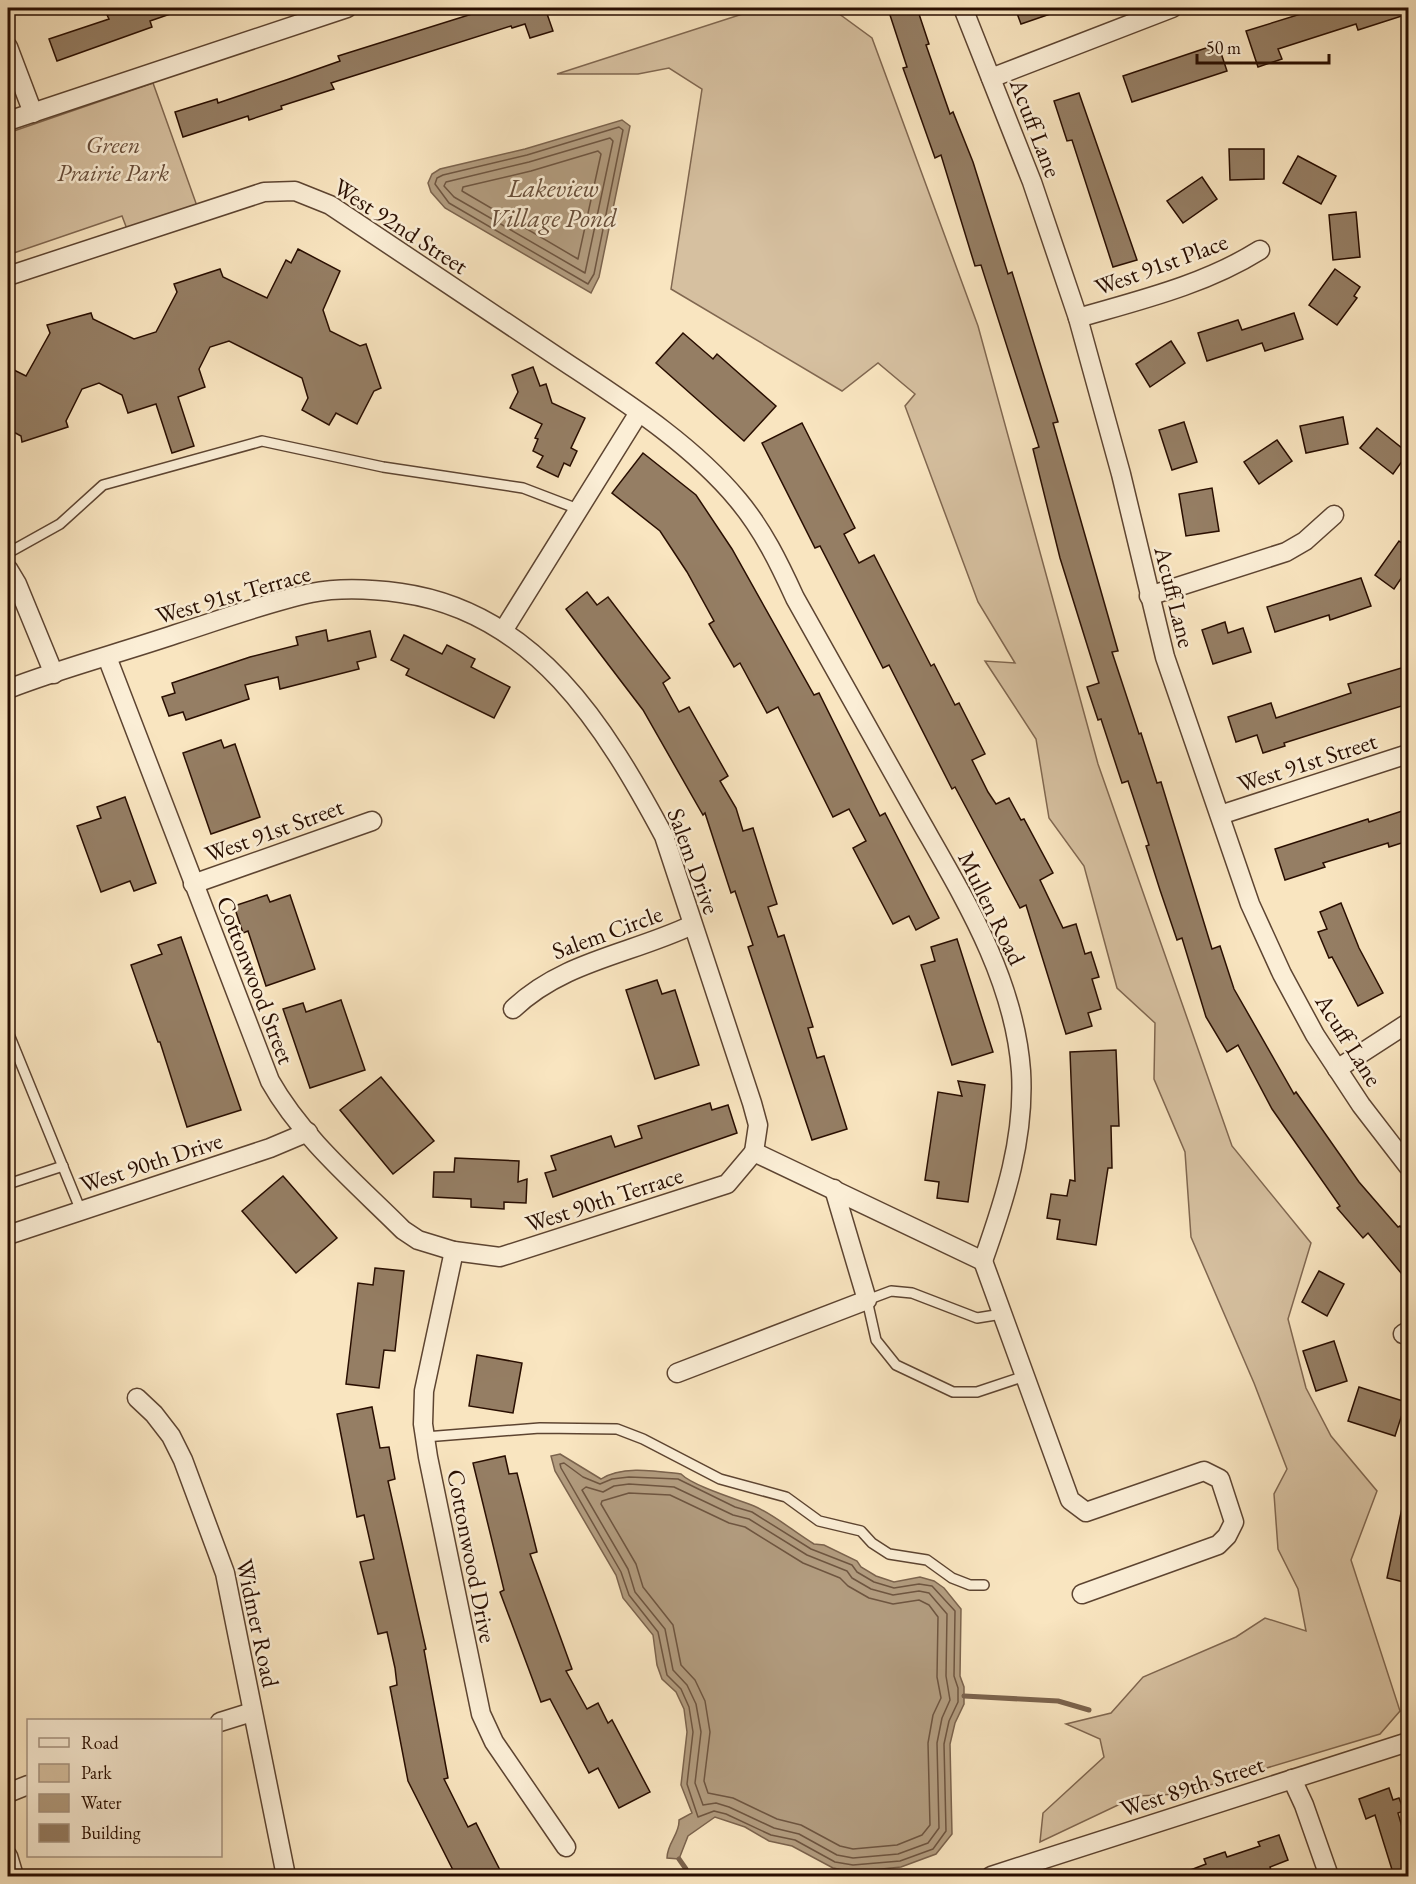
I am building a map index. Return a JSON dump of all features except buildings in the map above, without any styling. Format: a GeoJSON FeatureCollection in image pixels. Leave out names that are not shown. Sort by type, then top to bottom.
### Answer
{"type":"FeatureCollection","features":[{"type":"Feature","properties":{"kind":"street"},"geometry":{"type":"LineString","coordinates":[[8,121],[347,8]]}},
{"type":"Feature","properties":{"kind":"street","name":"Acuff Lane"},"geometry":{"type":"LineString","coordinates":[[963,8],[1032,182],[1077,318],[1121,474],[1149,596],[1178,696],[1250,904],[1282,974],[1315,1035],[1408,1166]]}},
{"type":"Feature","properties":{"kind":"street"},"geometry":{"type":"LineString","coordinates":[[991,78],[1172,8]]}},
{"type":"Feature","properties":{"kind":"street"},"geometry":{"type":"LineString","coordinates":[[8,47],[33,113]]}},
{"type":"Feature","properties":{"kind":"street","name":"West 92nd Street"},"geometry":{"type":"LineString","coordinates":[[8,276],[264,192],[295,191],[330,205],[638,414]]}},
{"type":"Feature","properties":{"kind":"street","name":"West 91st Place"},"geometry":{"type":"LineString","coordinates":[[1077,318],[1223,272],[1260,250]]}},
{"type":"Feature","properties":{"kind":"street"},"geometry":{"type":"LineString","coordinates":[[502,631],[638,414]]}},
{"type":"Feature","properties":{"kind":"street","name":"Mullen Road"},"geometry":{"type":"LineString","coordinates":[[638,414],[711,471],[759,528],[795,598],[960,893],[1011,1005],[1021,1071],[1021,1102],[1009,1188],[983,1261]]}},
{"type":"Feature","properties":{"kind":"street"},"geometry":{"type":"LineString","coordinates":[[1149,596],[1286,552],[1305,541],[1334,515]]}},
{"type":"Feature","properties":{"kind":"street"},"geometry":{"type":"LineString","coordinates":[[8,569],[17,584],[54,674]]}},
{"type":"Feature","properties":{"kind":"street","name":"West 91st Terrace"},"geometry":{"type":"LineString","coordinates":[[8,689],[258,607],[312,593],[357,589],[429,598],[462,608],[502,631]]}},
{"type":"Feature","properties":{"kind":"street","name":"Salem Drive"},"geometry":{"type":"LineString","coordinates":[[502,631],[537,655],[574,693],[647,805],[664,836],[758,1125],[754,1152]]}},
{"type":"Feature","properties":{"kind":"street","name":"Cottonwood Street"},"geometry":{"type":"LineString","coordinates":[[107,657],[270,1081],[280,1098],[308,1132],[403,1230],[418,1240],[454,1251]]}},
{"type":"Feature","properties":{"kind":"street","name":"West 91st Street"},"geometry":{"type":"LineString","coordinates":[[1220,815],[1408,754]]}},
{"type":"Feature","properties":{"kind":"street","name":"West 91st Street"},"geometry":{"type":"LineString","coordinates":[[193,884],[372,821]]}},
{"type":"Feature","properties":{"kind":"street","name":"Salem Circle"},"geometry":{"type":"LineString","coordinates":[[513,1009],[530,992],[577,966],[666,938],[692,925]]}},
{"type":"Feature","properties":{"kind":"street"},"geometry":{"type":"LineString","coordinates":[[1337,1069],[1408,1023]]}},
{"type":"Feature","properties":{"kind":"street","name":"West 90th Drive"},"geometry":{"type":"LineString","coordinates":[[8,1235],[270,1148],[308,1132]]}},
{"type":"Feature","properties":{"kind":"street"},"geometry":{"type":"LineString","coordinates":[[754,1152],[983,1261],[1070,1500],[1086,1512],[1204,1472],[1220,1479],[1234,1522],[1227,1536],[1218,1545],[1082,1594]]}},
{"type":"Feature","properties":{"kind":"street","name":"West 90th Terrace"},"geometry":{"type":"LineString","coordinates":[[454,1251],[500,1257],[710,1190],[727,1184],[754,1152]]}},
{"type":"Feature","properties":{"kind":"street"},"geometry":{"type":"LineString","coordinates":[[677,1373],[867,1300],[834,1190]]}},
{"type":"Feature","properties":{"kind":"street","name":"Cottonwood Drive"},"geometry":{"type":"LineString","coordinates":[[454,1251],[424,1390],[425,1437],[481,1714],[494,1742],[566,1848]]}},
{"type":"Feature","properties":{"kind":"street","name":"Widmer Road"},"geometry":{"type":"LineString","coordinates":[[137,1398],[154,1414],[171,1436],[225,1573],[286,1876]]}},
{"type":"Feature","properties":{"kind":"street"},"geometry":{"type":"LineString","coordinates":[[222,1721],[252,1712]]}},
{"type":"Feature","properties":{"kind":"street","name":"West 89th Street"},"geometry":{"type":"LineString","coordinates":[[991,1876],[1408,1742]]}},
{"type":"Feature","properties":{"kind":"street"},"geometry":{"type":"LineString","coordinates":[[1292,1779],[1304,1804],[1329,1876]]}},
{"type":"Feature","properties":{"kind":"street"},"geometry":{"type":"LineString","coordinates":[[8,1793],[27,1785]]}},
{"type":"Feature","properties":{"kind":"street"},"geometry":{"type":"LineString","coordinates":[[8,1856],[14,1876]]}},
{"type":"Feature","properties":{"kind":"lane"},"geometry":{"type":"LineString","coordinates":[[8,553],[60,524],[103,485],[262,441],[383,467],[523,488],[578,509]]}},
{"type":"Feature","properties":{"kind":"lane"},"geometry":{"type":"LineString","coordinates":[[8,1032],[81,1211]]}},
{"type":"Feature","properties":{"kind":"lane"},"geometry":{"type":"LineString","coordinates":[[8,1184],[63,1166]]}},
{"type":"Feature","properties":{"kind":"lane"},"geometry":{"type":"LineString","coordinates":[[1002,1314],[976,1318],[912,1293],[891,1290],[867,1300],[876,1340],[896,1365],[953,1392],[978,1392],[1025,1376]]}},
{"type":"Feature","properties":{"kind":"lane"},"geometry":{"type":"LineString","coordinates":[[425,1437],[540,1428],[617,1429],[643,1438],[720,1479],[786,1497],[819,1521],[861,1531],[872,1543],[889,1554],[927,1560],[952,1578],[970,1585],[984,1585]]}},
{"type":"Feature","properties":{"kind":"green space"},"geometry":{"type":"Polygon","coordinates":[[[761,8],[831,8],[872,38],[978,326],[1098,764],[1232,1146],[1311,1243],[1288,1319],[1306,1388],[1331,1436],[1377,1491],[1351,1560],[1400,1711],[1380,1734],[1180,1794],[1137,1796],[1040,1842],[1043,1813],[1104,1757],[1100,1739],[1066,1724],[1111,1713],[1143,1677],[1236,1637],[1265,1618],[1306,1631],[1298,1589],[1278,1549],[1274,1494],[1287,1469],[1254,1383],[1191,1237],[1185,1152],[1154,1079],[1155,1023],[1117,988],[1084,866],[1049,818],[1036,739],[985,661],[1015,663],[978,602],[905,406],[915,394],[878,363],[842,391],[671,289],[702,89],[669,68],[638,74],[557,74],[761,8]]]}},
{"type":"Feature","properties":{"kind":"green space","name":"Green Prairie Park"},"geometry":{"type":"Polygon","coordinates":[[[153,83],[197,206],[127,229],[122,216],[8,255],[8,133],[153,83]]]}},
{"type":"Feature","properties":{"kind":"water","name":"Lakeview Village Pond"},"geometry":{"type":"Polygon","coordinates":[[[622,120],[630,126],[599,277],[591,293],[445,208],[431,192],[428,183],[432,174],[440,169],[525,149],[622,120]]]}},
{"type":"Feature","properties":{"kind":"water"},"geometry":{"type":"Polygon","coordinates":[[[560,1454],[601,1479],[629,1470],[681,1474],[705,1488],[762,1510],[814,1544],[824,1545],[857,1561],[861,1567],[876,1576],[894,1582],[920,1577],[934,1581],[944,1588],[961,1609],[960,1676],[964,1687],[964,1704],[955,1723],[950,1744],[952,1834],[936,1854],[901,1867],[853,1872],[833,1868],[792,1846],[769,1841],[745,1827],[715,1817],[688,1836],[679,1859],[667,1858],[678,1830],[679,1820],[692,1813],[681,1785],[687,1732],[684,1709],[676,1692],[662,1679],[657,1665],[653,1635],[623,1598],[616,1575],[555,1471],[551,1456],[560,1454]]]}},
{"type":"Feature","properties":{"kind":"waterway"},"geometry":{"type":"LineString","coordinates":[[964,1696],[1058,1701],[1089,1710]]}},
{"type":"Feature","properties":{"kind":"waterway"},"geometry":{"type":"LineString","coordinates":[[679,1859],[686,1869],[686,1876]]}}]}
